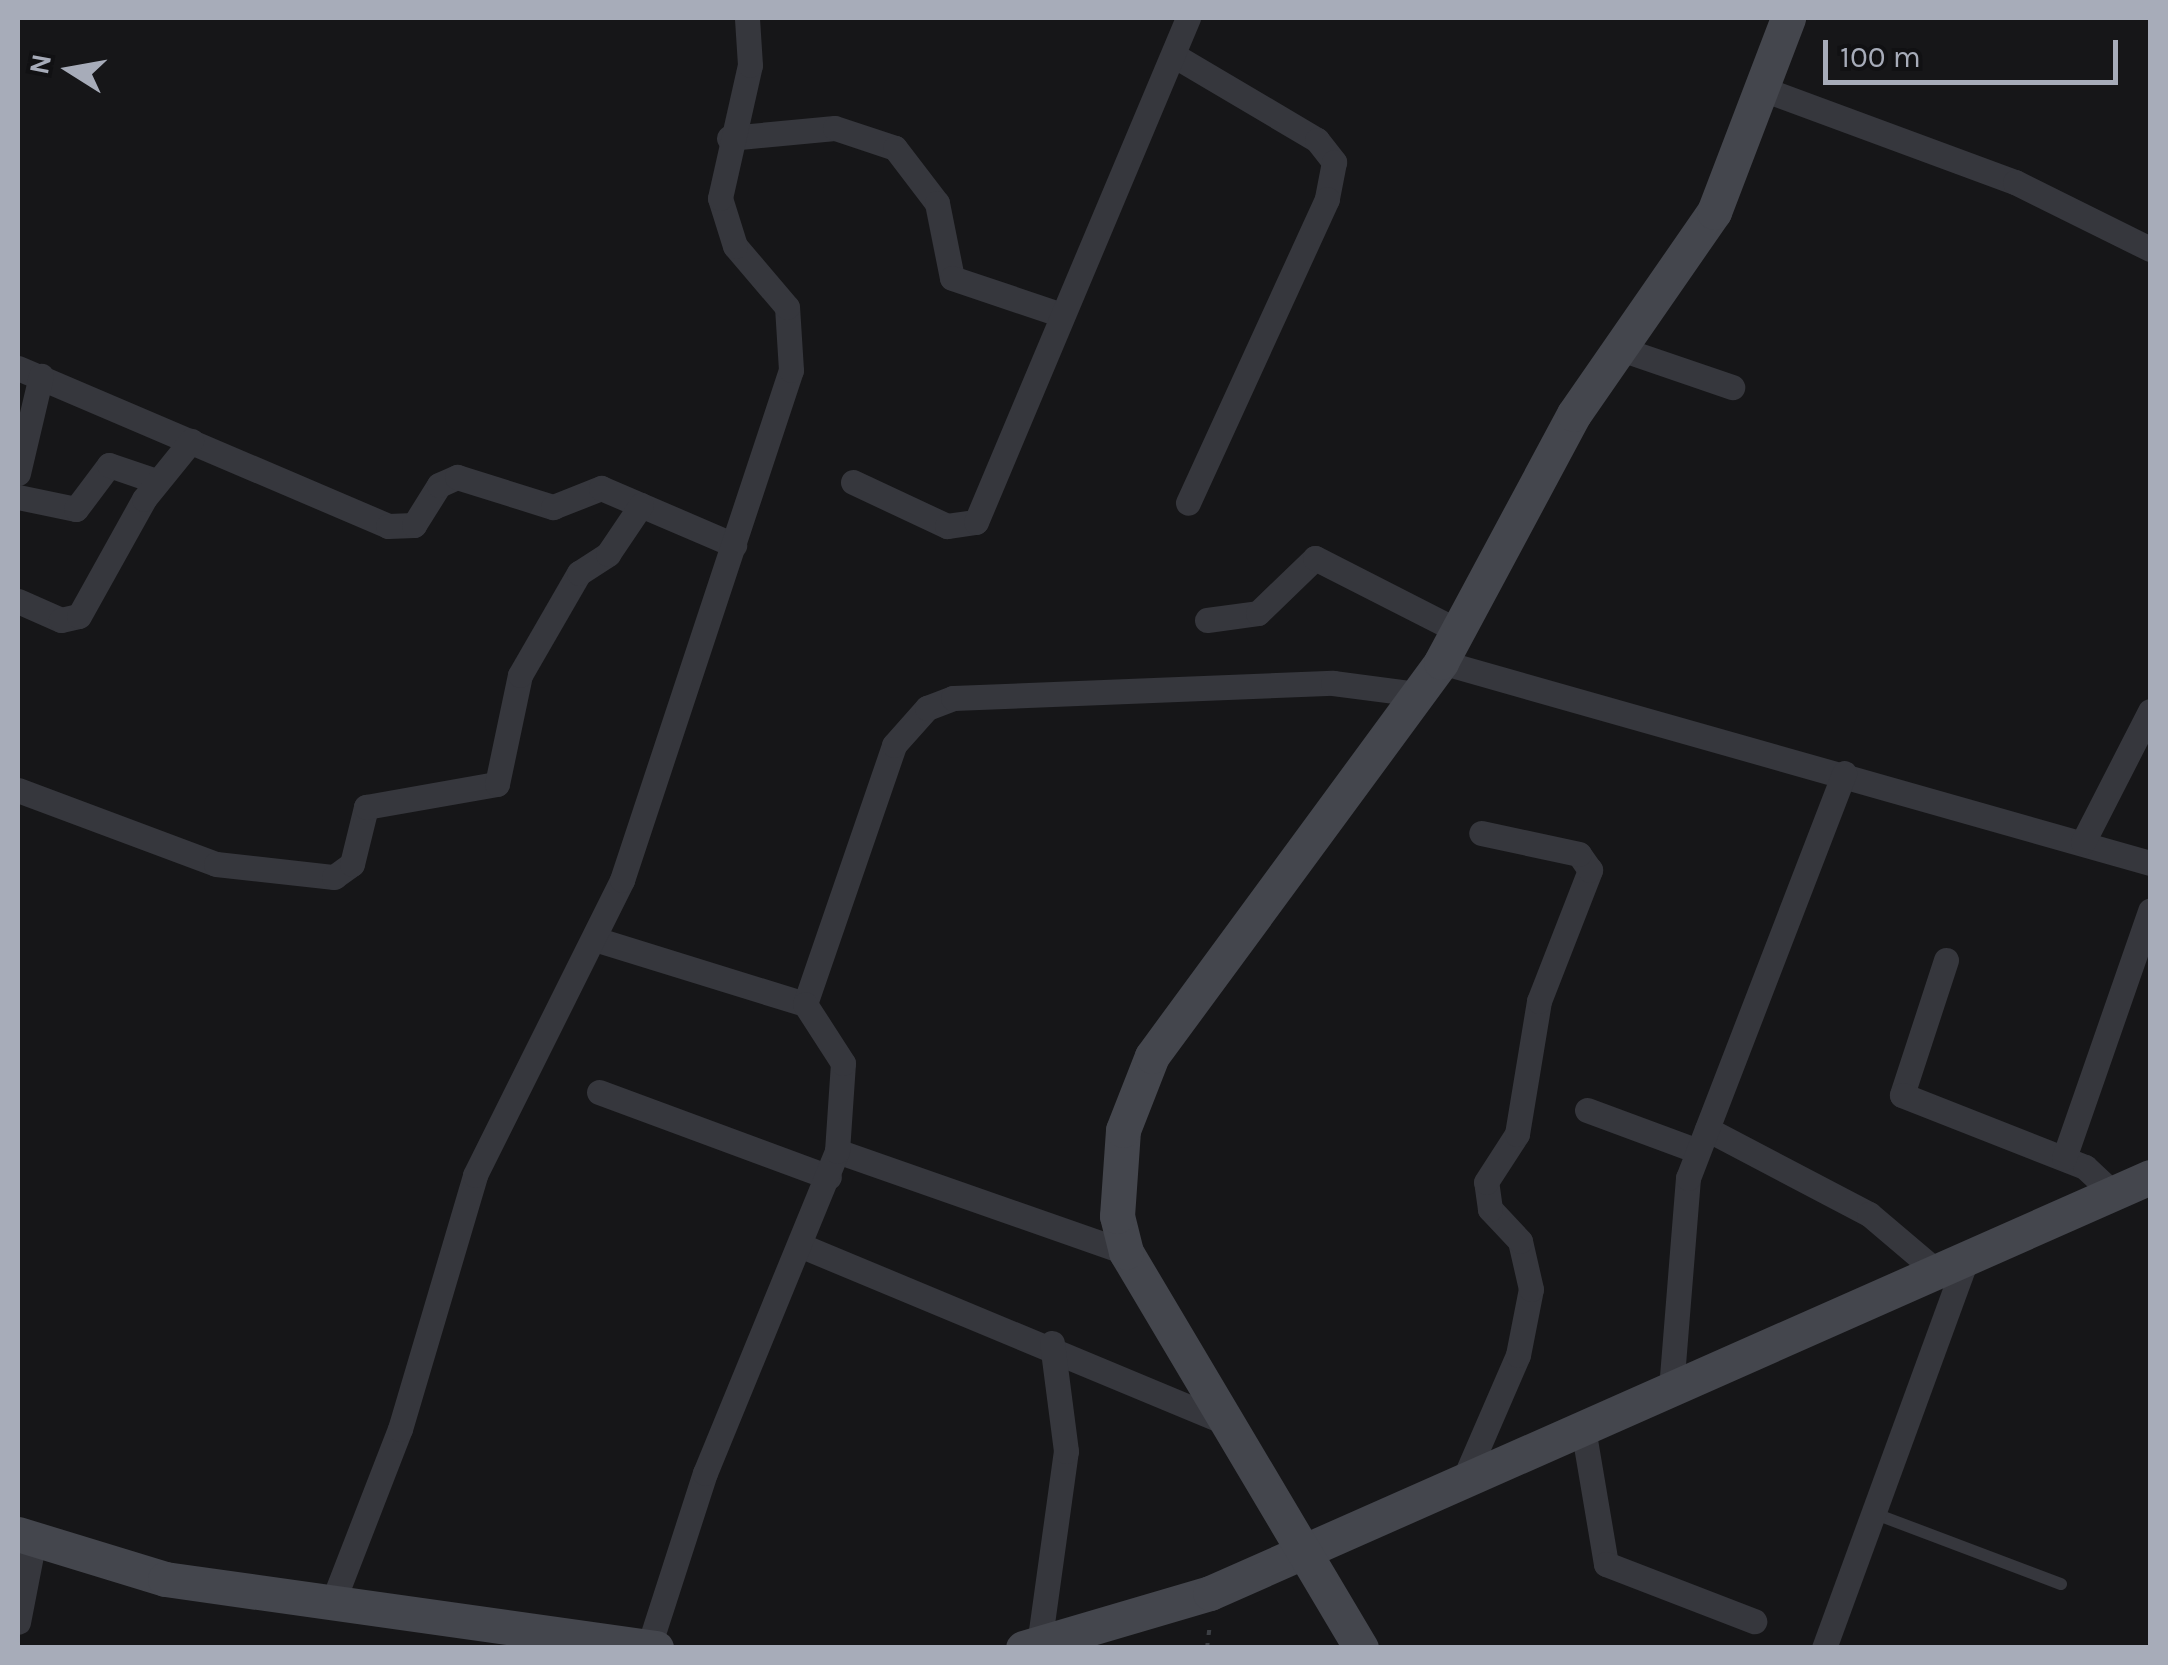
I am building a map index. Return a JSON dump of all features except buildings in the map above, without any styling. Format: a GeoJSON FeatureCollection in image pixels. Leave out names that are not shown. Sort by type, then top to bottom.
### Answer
{"type":"FeatureCollection","features":[{"type":"Feature","properties":{"kind":"street"},"geometry":{"type":"LineString","coordinates":[[332,1604],[400,1429],[475,1175],[598,940],[734,545],[794,337],[788,307],[724,223],[730,138],[750,65],[747,18]]}},
{"type":"Feature","properties":{"kind":"street"},"geometry":{"type":"LineString","coordinates":[[853,482],[968,530],[1175,56],[1188,18]]}},
{"type":"Feature","properties":{"kind":"street"},"geometry":{"type":"LineString","coordinates":[[1361,1648],[1300,1554],[1126,1252],[1116,1172],[1152,1056],[1440,662],[1615,347],[1714,212],[1788,18]]}},
{"type":"Feature","properties":{"kind":"street"},"geometry":{"type":"LineString","coordinates":[[1175,56],[1317,140],[1334,162],[1327,199],[1188,502]]}},
{"type":"Feature","properties":{"kind":"street"},"geometry":{"type":"LineString","coordinates":[[1763,89],[2015,182],[2150,249]]}},
{"type":"Feature","properties":{"kind":"street"},"geometry":{"type":"LineString","coordinates":[[730,138],[834,128],[895,148],[937,203],[952,278],[1062,314]]}},
{"type":"Feature","properties":{"kind":"street"},"geometry":{"type":"LineString","coordinates":[[1615,347],[1732,386]]}},
{"type":"Feature","properties":{"kind":"street"},"geometry":{"type":"LineString","coordinates":[[18,474],[29,372],[388,526],[414,525],[439,485],[457,477],[553,507],[592,486],[734,545]]}},
{"type":"Feature","properties":{"kind":"street"},"geometry":{"type":"LineString","coordinates":[[18,601],[61,620],[79,616],[156,480],[191,441]]}},
{"type":"Feature","properties":{"kind":"street"},"geometry":{"type":"LineString","coordinates":[[18,496],[76,510],[109,465],[156,480]]}},
{"type":"Feature","properties":{"kind":"street"},"geometry":{"type":"LineString","coordinates":[[18,790],[216,864],[334,878],[352,864],[366,807],[497,784],[520,674],[579,573],[608,554],[641,505]]}},
{"type":"Feature","properties":{"kind":"street"},"geometry":{"type":"LineString","coordinates":[[1207,620],[1258,613],[1316,558],[1458,631]]}},
{"type":"Feature","properties":{"kind":"street"},"geometry":{"type":"LineString","coordinates":[[1440,662],[1844,772],[2150,863]]}},
{"type":"Feature","properties":{"kind":"street"},"geometry":{"type":"LineString","coordinates":[[806,1004],[894,745],[927,708],[1026,689],[1333,684],[1416,694]]}},
{"type":"Feature","properties":{"kind":"street"},"geometry":{"type":"LineString","coordinates":[[2084,842],[2150,712]]}},
{"type":"Feature","properties":{"kind":"street"},"geometry":{"type":"LineString","coordinates":[[1671,1389],[1681,1206],[1702,1140],[1844,772]]}},
{"type":"Feature","properties":{"kind":"street"},"geometry":{"type":"LineString","coordinates":[[1463,1482],[1518,1356],[1532,1289],[1520,1241],[1490,1209],[1486,1182],[1516,1134],[1539,1000],[1590,870],[1579,854],[1481,832]]}},
{"type":"Feature","properties":{"kind":"street"},"geometry":{"type":"LineString","coordinates":[[2064,1158],[2150,911]]}},
{"type":"Feature","properties":{"kind":"street"},"geometry":{"type":"LineString","coordinates":[[18,1622],[26,1537],[165,1579],[522,1638],[652,1647],[705,1474],[829,1177],[837,1151],[843,1063],[806,1004],[598,940]]}},
{"type":"Feature","properties":{"kind":"street"},"geometry":{"type":"LineString","coordinates":[[1946,960],[1902,1096],[2064,1158],[2113,1193]]}},
{"type":"Feature","properties":{"kind":"street"},"geometry":{"type":"LineString","coordinates":[[599,1092],[829,1177]]}},
{"type":"Feature","properties":{"kind":"street"},"geometry":{"type":"LineString","coordinates":[[1587,1110],[1702,1140],[1852,1204],[1935,1270]]}},
{"type":"Feature","properties":{"kind":"street"},"geometry":{"type":"LineString","coordinates":[[837,1151],[1126,1252]]}},
{"type":"Feature","properties":{"kind":"street"},"geometry":{"type":"LineString","coordinates":[[1052,1342],[1066,1451],[1031,1646],[1156,1615],[2150,1177]]}},
{"type":"Feature","properties":{"kind":"street"},"geometry":{"type":"LineString","coordinates":[[802,1246],[1052,1342],[1221,1420]]}},
{"type":"Feature","properties":{"kind":"street"},"geometry":{"type":"LineString","coordinates":[[1824,1648],[1968,1255]]}},
{"type":"Feature","properties":{"kind":"street"},"geometry":{"type":"LineString","coordinates":[[1583,1428],[1606,1564],[1754,1621]]}},
{"type":"Feature","properties":{"kind":"lane"},"geometry":{"type":"LineString","coordinates":[[1873,1513],[2061,1584]]}}]}
